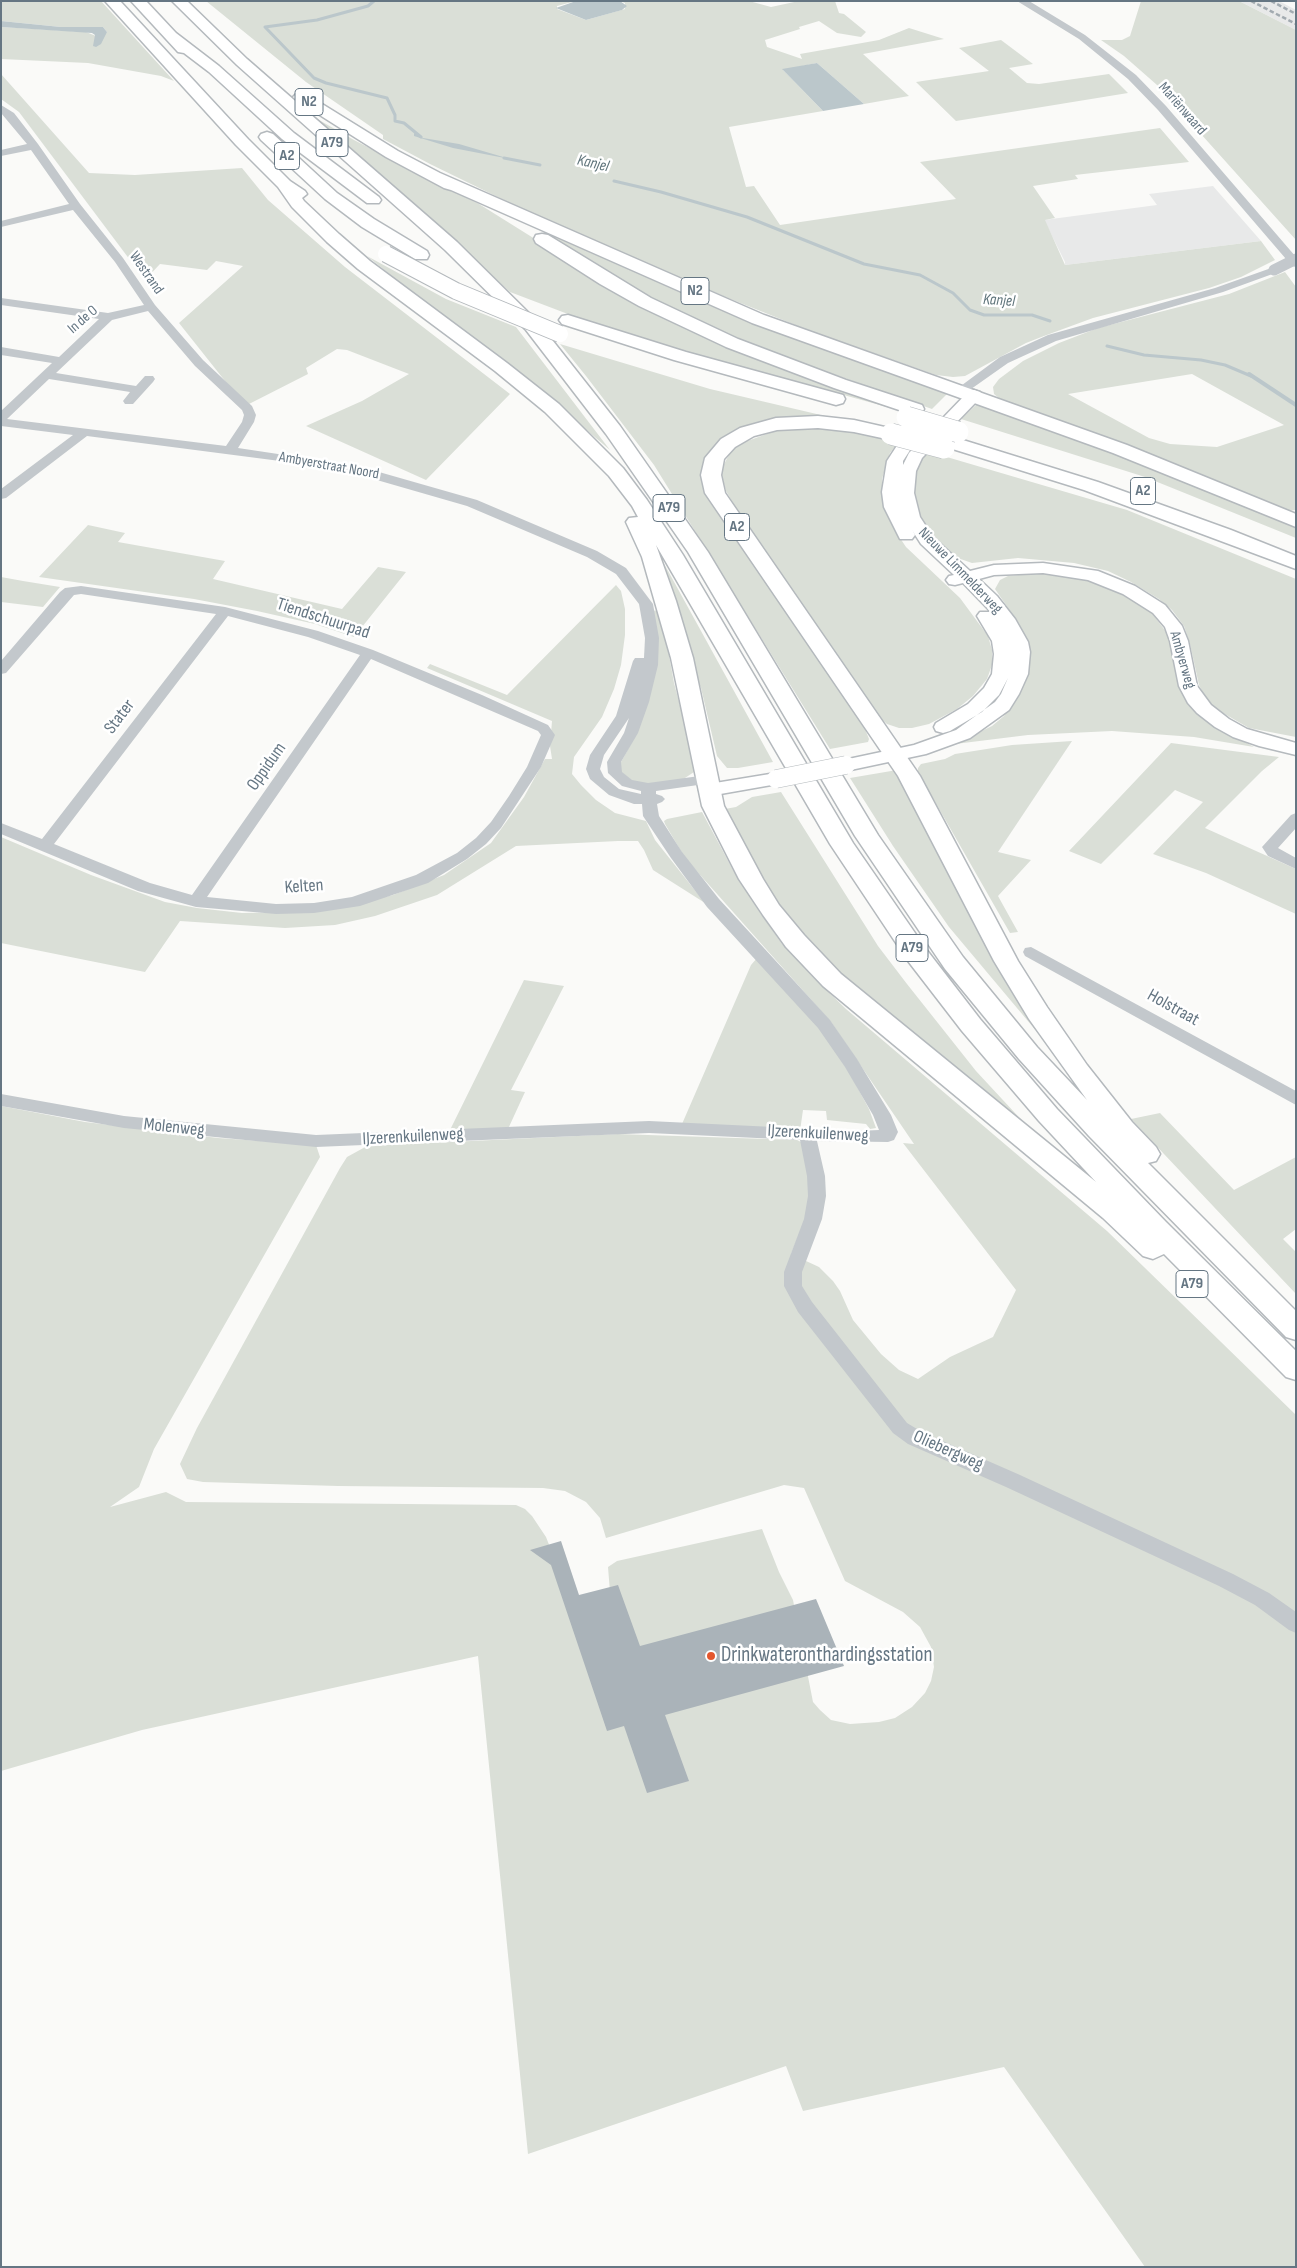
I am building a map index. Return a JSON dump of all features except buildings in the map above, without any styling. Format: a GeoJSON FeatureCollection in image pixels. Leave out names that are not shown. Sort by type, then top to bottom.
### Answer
{"type":"FeatureCollection","features":[{"type":"Feature","properties":{"kind":"highway","name":"A2"},"geometry":{"type":"LineString","coordinates":[[112,1],[242,142],[284,184],[349,230]]}},
{"type":"Feature","properties":{"kind":"highway","name":"A2"},"geometry":{"type":"LineString","coordinates":[[138,1],[309,178],[353,212],[421,254],[490,289],[556,331]]}},
{"type":"Feature","properties":{"kind":"highway","name":"N2"},"geometry":{"type":"LineString","coordinates":[[179,1],[191,13],[261,68],[329,116],[536,235],[606,280],[689,323],[732,343],[795,368],[903,422],[954,437]]}},
{"type":"Feature","properties":{"kind":"highway","name":"A79"},"geometry":{"type":"LineString","coordinates":[[191,13],[242,62],[451,246],[532,326],[556,331]]}},
{"type":"Feature","properties":{"kind":"highway","name":"A79"},"geometry":{"type":"LineString","coordinates":[[171,36],[214,69],[288,136],[434,245],[500,301],[556,331],[613,430],[703,561],[866,836],[954,962],[1028,1053],[1098,1129],[1296,1329]]}},
{"type":"Feature","properties":{"kind":"highway","name":"N2"},"geometry":{"type":"LineString","coordinates":[[436,177],[758,318],[967,393]]}},
{"type":"Feature","properties":{"kind":"highway","name":"A79"},"geometry":{"type":"LineString","coordinates":[[284,184],[298,204],[364,265],[501,367],[552,408],[616,472],[640,504],[673,555],[842,844],[916,955],[971,1025],[1048,1115],[1156,1229],[1287,1360]]}},
{"type":"Feature","properties":{"kind":"highway","name":"A2"},"geometry":{"type":"LineString","coordinates":[[379,250],[456,290],[556,331],[627,356],[903,422],[954,437],[1056,479],[1091,486],[1224,534],[1296,563]]}},
{"type":"Feature","properties":{"kind":"highway","name":"A2"},"geometry":{"type":"LineString","coordinates":[[967,393],[1120,449],[1296,521]]}},
{"type":"Feature","properties":{"kind":"highway","name":"A2"},"geometry":{"type":"LineString","coordinates":[[891,750],[723,506],[715,493],[711,475],[715,458],[728,443],[748,432],[771,426],[818,422],[854,426],[903,422]]}},
{"type":"Feature","properties":{"kind":"highway","name":"A2"},"geometry":{"type":"LineString","coordinates":[[954,437],[988,440],[1084,470],[1183,504],[1296,548]]}},
{"type":"Feature","properties":{"kind":"highway","name":"A79"},"geometry":{"type":"LineString","coordinates":[[625,485],[631,511],[652,558],[666,600],[682,658],[713,806],[751,879],[795,941],[832,980],[1113,1211],[1189,1281],[1287,1360]]}},
{"type":"Feature","properties":{"kind":"highway"},"geometry":{"type":"LineString","coordinates":[[891,750],[909,776],[1006,961],[1078,1071],[1123,1129],[1242,1257],[1296,1324]]}},
{"type":"Feature","properties":{"kind":"main road","name":"Nieuwe Limmelderweg"},"geometry":{"type":"LineString","coordinates":[[708,785],[891,750],[940,743],[973,728],[1002,706],[1015,686],[1021,662],[1019,642],[991,600],[958,579],[917,526],[908,507],[906,486],[910,464],[920,449],[967,393]]}},
{"type":"Feature","properties":{"kind":"main road","name":"Ambyerweg"},"geometry":{"type":"LineString","coordinates":[[958,579],[994,570],[1043,568],[1092,575],[1129,590],[1154,606],[1173,626],[1179,641],[1188,686],[1195,699],[1204,709],[1222,723],[1240,733],[1266,742],[1296,749]]}},
{"type":"Feature","properties":{"kind":"street","name":"Mariënwaard"},"geometry":{"type":"LineString","coordinates":[[1022,1],[1082,37],[1132,77],[1162,108],[1296,264]]}},
{"type":"Feature","properties":{"kind":"street","name":"Westrand"},"geometry":{"type":"LineString","coordinates":[[1,108],[10,115],[34,146],[76,206],[119,260],[151,307],[199,363],[249,410],[250,416],[247,424],[230,451]]}},
{"type":"Feature","properties":{"kind":"street"},"geometry":{"type":"LineString","coordinates":[[1,152],[34,146]]}},
{"type":"Feature","properties":{"kind":"street"},"geometry":{"type":"LineString","coordinates":[[1,224],[76,206]]}},
{"type":"Feature","properties":{"kind":"street","name":"Nieuwe Limmelderweg"},"geometry":{"type":"LineString","coordinates":[[967,393],[1024,357],[1084,328],[1219,290],[1274,270],[1296,259]]}},
{"type":"Feature","properties":{"kind":"street"},"geometry":{"type":"LineString","coordinates":[[1,312],[6,302],[108,317]]}},
{"type":"Feature","properties":{"kind":"street","name":"In de O"},"geometry":{"type":"LineString","coordinates":[[1,418],[108,317],[151,307]]}},
{"type":"Feature","properties":{"kind":"street"},"geometry":{"type":"LineString","coordinates":[[1,351],[62,361]]}},
{"type":"Feature","properties":{"kind":"street"},"geometry":{"type":"LineString","coordinates":[[47,375],[140,390]]}},
{"type":"Feature","properties":{"kind":"street"},"geometry":{"type":"LineString","coordinates":[[129,401],[149,378]]}},
{"type":"Feature","properties":{"kind":"street","name":"Ambyerstraat Noord"},"geometry":{"type":"LineString","coordinates":[[1,422],[82,434],[309,461],[358,470],[464,500],[600,558],[620,571],[632,588],[639,593],[646,604],[649,616],[652,638],[651,665],[642,702],[631,732],[613,766],[615,773],[623,781],[648,794]]}},
{"type":"Feature","properties":{"kind":"street"},"geometry":{"type":"LineString","coordinates":[[1,495],[82,434]]}},
{"type":"Feature","properties":{"kind":"street","name":"Ambyerstraat Noord"},"geometry":{"type":"LineString","coordinates":[[632,588],[642,637],[640,664],[623,716],[614,733],[597,754],[593,768],[597,779],[609,790],[628,798],[708,785]]}},
{"type":"Feature","properties":{"kind":"street","name":"Tiendschuurpad"},"geometry":{"type":"LineString","coordinates":[[1,670],[70,591],[81,590],[225,611],[278,624],[368,653],[477,698],[543,728],[548,735]]}},
{"type":"Feature","properties":{"kind":"street","name":"Stater"},"geometry":{"type":"LineString","coordinates":[[45,846],[225,611]]}},
{"type":"Feature","properties":{"kind":"street","name":"Oppidum"},"geometry":{"type":"LineString","coordinates":[[196,902],[368,653]]}},
{"type":"Feature","properties":{"kind":"street","name":"Kelten"},"geometry":{"type":"LineString","coordinates":[[1,828],[144,887],[196,902],[256,908],[314,908],[354,902],[422,878],[462,856],[496,825],[534,767],[548,735]]}},
{"type":"Feature","properties":{"kind":"street","name":"IJzerenkuilenweg"},"geometry":{"type":"LineString","coordinates":[[349,1140],[649,1127],[888,1136],[889,1132],[882,1115],[838,1044],[812,1009],[742,935],[697,883],[651,816],[648,794]]}},
{"type":"Feature","properties":{"kind":"street"},"geometry":{"type":"LineString","coordinates":[[1296,818],[1270,846],[1272,853],[1296,864]]}},
{"type":"Feature","properties":{"kind":"street","name":"Holstraat"},"geometry":{"type":"LineString","coordinates":[[1031,952],[1296,1099]]}},
{"type":"Feature","properties":{"kind":"street","name":"Molenweg"},"geometry":{"type":"LineString","coordinates":[[1,1100],[124,1122],[277,1138],[349,1140]]}},
{"type":"Feature","properties":{"kind":"street","name":"Oliebergweg"},"geometry":{"type":"LineString","coordinates":[[808,1134],[816,1176],[817,1196],[813,1219],[793,1272],[793,1286],[805,1307],[867,1389],[900,1428],[915,1438],[998,1474],[1212,1573],[1262,1599],[1296,1624]]}},
{"type":"Feature","properties":{"kind":"shaded area"},"geometry":{"type":"Polygon","coordinates":[[[1,1],[101,1],[174,81],[161,76],[88,63],[1,59],[1,27],[86,32],[96,36],[107,32],[103,27],[61,27],[1,21],[1,1]]]}},
{"type":"Feature","properties":{"kind":"shaded area"},"geometry":{"type":"Polygon","coordinates":[[[206,1],[576,1],[557,6],[557,9],[586,20],[625,9],[625,3],[620,1],[749,1],[771,7],[799,1],[835,1],[839,13],[844,14],[866,32],[861,37],[837,33],[819,21],[765,40],[767,47],[802,59],[800,54],[879,40],[909,28],[944,39],[863,54],[909,96],[864,104],[817,63],[783,70],[823,111],[729,127],[746,187],[754,186],[780,225],[956,199],[920,162],[1160,128],[1189,162],[1075,175],[1078,179],[1033,186],[1055,218],[1045,220],[1065,265],[1261,241],[1275,260],[1241,277],[1209,288],[1093,318],[1044,336],[1026,343],[965,376],[936,375],[808,330],[728,298],[551,223],[430,164],[383,139],[383,135],[306,82],[206,1]]]}},
{"type":"Feature","properties":{"kind":"shaded area"},"geometry":{"type":"Polygon","coordinates":[[[576,1],[620,1],[627,6],[622,10],[586,20],[556,8],[576,1]]]}},
{"type":"Feature","properties":{"kind":"shaded area"},"geometry":{"type":"Polygon","coordinates":[[[1141,1],[1239,1],[1296,30],[1296,240],[1157,85],[1124,56],[1101,40],[1122,40],[1130,36],[1141,1]]]}},
{"type":"Feature","properties":{"kind":"shaded area"},"geometry":{"type":"Polygon","coordinates":[[[1239,1],[1279,1],[1296,10],[1296,30],[1239,1]]]}},
{"type":"Feature","properties":{"kind":"shaded area"},"geometry":{"type":"Polygon","coordinates":[[[1,21],[61,27],[103,27],[107,32],[101,44],[96,47],[93,46],[95,35],[92,33],[1,27],[1,21]]]}},
{"type":"Feature","properties":{"kind":"shaded area"},"geometry":{"type":"Polygon","coordinates":[[[1001,40],[1033,64],[1009,68],[1027,83],[1039,84],[1109,74],[1128,93],[956,121],[916,82],[989,71],[959,48],[1001,40]]]}},
{"type":"Feature","properties":{"kind":"shaded area"},"geometry":{"type":"Polygon","coordinates":[[[817,63],[864,104],[823,111],[782,69],[817,63]]]}},
{"type":"Feature","properties":{"kind":"shaded area"},"geometry":{"type":"Polygon","coordinates":[[[1,74],[89,173],[135,175],[242,168],[268,200],[345,267],[510,394],[426,480],[306,426],[362,401],[409,374],[347,350],[337,349],[306,368],[308,374],[249,404],[233,391],[179,323],[243,266],[216,261],[207,270],[160,264],[145,280],[19,112],[1,99],[1,74]]]}},
{"type":"Feature","properties":{"kind":"shaded area"},"geometry":{"type":"Polygon","coordinates":[[[312,116],[354,140],[479,204],[583,269],[714,339],[908,410],[905,412],[674,348],[581,319],[510,292],[312,116]]]}},
{"type":"Feature","properties":{"kind":"shaded area"},"geometry":{"type":"Polygon","coordinates":[[[414,133],[423,138],[459,144],[510,159],[453,148],[414,136],[414,133]]]}},
{"type":"Feature","properties":{"kind":"shaded area"},"geometry":{"type":"Polygon","coordinates":[[[1213,186],[1261,241],[1065,265],[1044,220],[1157,205],[1149,194],[1213,186]]]}},
{"type":"Feature","properties":{"kind":"shaded area"},"geometry":{"type":"Polygon","coordinates":[[[536,227],[948,393],[932,409],[751,345],[672,309],[614,277],[536,227]]]}},
{"type":"Feature","properties":{"kind":"shaded area"},"geometry":{"type":"Polygon","coordinates":[[[367,256],[446,299],[516,327],[610,450],[522,375],[367,256]]]}},
{"type":"Feature","properties":{"kind":"shaded area"},"geometry":{"type":"Polygon","coordinates":[[[1285,272],[1296,287],[1296,510],[1287,511],[1000,399],[994,394],[993,387],[999,379],[1023,361],[1059,343],[1098,328],[1229,294],[1285,272]],[[1192,374],[1068,394],[1149,438],[1170,444],[1217,447],[1284,425],[1192,374]]]}},
{"type":"Feature","properties":{"kind":"shaded area"},"geometry":{"type":"Polygon","coordinates":[[[560,344],[710,389],[855,423],[778,422],[704,464],[701,480],[709,495],[863,724],[869,739],[868,742],[830,749],[654,465],[560,344]]]}},
{"type":"Feature","properties":{"kind":"shaded area"},"geometry":{"type":"Polygon","coordinates":[[[979,402],[1076,438],[1296,526],[1296,538],[1145,477],[961,419],[979,402]]]}},
{"type":"Feature","properties":{"kind":"shaded area"},"geometry":{"type":"Polygon","coordinates":[[[814,427],[856,432],[898,443],[890,453],[882,479],[885,510],[894,529],[906,547],[960,598],[988,636],[992,650],[992,665],[987,679],[973,696],[957,709],[929,724],[912,728],[899,728],[887,724],[879,717],[744,522],[726,491],[722,468],[731,451],[742,443],[775,431],[814,427]]]}},
{"type":"Feature","properties":{"kind":"shaded area"},"geometry":{"type":"Polygon","coordinates":[[[923,450],[1127,510],[1296,579],[1296,737],[1249,728],[1216,709],[1206,699],[1199,685],[1184,626],[1172,610],[1159,599],[1131,582],[1108,571],[1074,563],[1018,558],[972,563],[952,556],[932,540],[915,510],[912,477],[923,450]]]}},
{"type":"Feature","properties":{"kind":"shaded area"},"geometry":{"type":"Polygon","coordinates":[[[88,525],[125,533],[118,542],[225,561],[213,579],[342,609],[378,567],[406,572],[354,637],[315,624],[194,599],[39,577],[88,525]]]}},
{"type":"Feature","properties":{"kind":"shaded area"},"geometry":{"type":"Polygon","coordinates":[[[662,560],[773,762],[727,768],[717,756],[701,688],[685,654],[662,560]]]}},
{"type":"Feature","properties":{"kind":"shaded area"},"geometry":{"type":"Polygon","coordinates":[[[1040,573],[1090,580],[1124,593],[1151,612],[1167,633],[1184,698],[1195,710],[1228,733],[1254,747],[1194,737],[1112,731],[1028,735],[955,744],[992,726],[1004,716],[1022,688],[1028,673],[1029,647],[1019,624],[995,589],[1000,580],[1008,576],[1040,573]]]}},
{"type":"Feature","properties":{"kind":"shaded area"},"geometry":{"type":"Polygon","coordinates":[[[1,577],[60,587],[43,607],[1,602],[1,577]]]}},
{"type":"Feature","properties":{"kind":"shaded area"},"geometry":{"type":"Polygon","coordinates":[[[616,585],[621,591],[625,609],[625,635],[621,665],[614,689],[602,717],[574,757],[572,774],[596,800],[615,813],[646,821],[655,840],[705,903],[653,870],[638,841],[516,846],[437,895],[375,916],[335,925],[285,928],[180,921],[145,972],[1,943],[1,837],[91,875],[165,902],[242,913],[302,912],[333,909],[393,895],[444,875],[491,843],[524,797],[545,759],[552,759],[550,746],[552,721],[427,668],[430,664],[507,695],[616,585]]]}},
{"type":"Feature","properties":{"kind":"shaded area"},"geometry":{"type":"Polygon","coordinates":[[[661,610],[674,683],[696,766],[694,772],[682,780],[650,784],[632,781],[620,771],[620,764],[632,742],[651,611],[661,610]]]}},
{"type":"Feature","properties":{"kind":"shaded area"},"geometry":{"type":"Polygon","coordinates":[[[1072,741],[998,852],[1031,860],[998,896],[1018,932],[1010,933],[918,772],[918,768],[921,764],[945,759],[955,754],[1012,745],[1072,741]]]}},
{"type":"Feature","properties":{"kind":"shaded area"},"geometry":{"type":"Polygon","coordinates":[[[1171,743],[1279,757],[1262,771],[1205,828],[1296,869],[1296,914],[1206,873],[1153,854],[1203,802],[1175,790],[1101,864],[1069,851],[1171,743]]]}},
{"type":"Feature","properties":{"kind":"shaded area"},"geometry":{"type":"Polygon","coordinates":[[[897,770],[973,920],[1064,1064],[949,927],[893,846],[850,778],[897,770]]]}},
{"type":"Feature","properties":{"kind":"shaded area"},"geometry":{"type":"Polygon","coordinates":[[[781,792],[878,946],[976,1071],[1054,1155],[846,982],[793,926],[764,885],[719,810],[736,807],[752,797],[781,792]]]}},
{"type":"Feature","properties":{"kind":"shaded area"},"geometry":{"type":"Polygon","coordinates":[[[702,812],[733,870],[759,911],[782,944],[814,978],[846,1009],[1107,1231],[1296,1415],[1296,2267],[1145,2267],[1004,2067],[803,2111],[786,2066],[528,2154],[478,1656],[142,1730],[1,1771],[1,1106],[85,1122],[218,1138],[316,1145],[320,1157],[154,1449],[139,1487],[110,1507],[166,1492],[186,1502],[516,1505],[525,1509],[532,1516],[546,1537],[570,1598],[610,1592],[608,1567],[617,1561],[762,1529],[779,1572],[793,1600],[813,1702],[820,1710],[831,1720],[850,1724],[879,1722],[895,1718],[912,1707],[925,1693],[931,1681],[934,1667],[931,1647],[920,1627],[903,1612],[845,1581],[804,1488],[784,1485],[606,1538],[600,1518],[586,1502],[565,1491],[543,1488],[338,1486],[203,1482],[187,1479],[180,1464],[197,1428],[340,1168],[347,1157],[367,1146],[618,1134],[797,1140],[803,1143],[817,1190],[791,1254],[819,1267],[833,1281],[840,1291],[853,1320],[881,1354],[899,1370],[918,1379],[950,1357],[993,1337],[1016,1290],[903,1143],[914,1144],[831,1022],[685,858],[664,821],[702,812]]]}},
{"type":"Feature","properties":{"kind":"shaded area"},"geometry":{"type":"Polygon","coordinates":[[[757,958],[819,1026],[849,1072],[869,1109],[876,1128],[870,1129],[866,1124],[827,1120],[826,1111],[803,1110],[800,1131],[682,1124],[751,965],[757,958]]]}},
{"type":"Feature","properties":{"kind":"shaded area"},"geometry":{"type":"Polygon","coordinates":[[[524,980],[564,986],[511,1090],[525,1092],[508,1129],[450,1130],[524,980]]]}},
{"type":"Feature","properties":{"kind":"shaded area"},"geometry":{"type":"Polygon","coordinates":[[[1160,1113],[1234,1190],[1296,1157],[1296,1229],[1283,1239],[1296,1252],[1296,1294],[1131,1119],[1160,1113]]]}},
{"type":"Feature","properties":{"kind":"waterway","name":"Kanjel"},"geometry":{"type":"LineString","coordinates":[[374,1],[368,6],[317,20],[265,27],[314,78],[326,83],[387,98],[395,115],[395,121],[404,123],[421,137]]}},
{"type":"Feature","properties":{"kind":"waterway","name":"Kanjel"},"geometry":{"type":"LineString","coordinates":[[504,158],[540,165]]}},
{"type":"Feature","properties":{"kind":"waterway","name":"Kanjel"},"geometry":{"type":"LineString","coordinates":[[614,181],[661,192],[747,217],[864,264],[920,275],[953,293],[970,310],[984,315],[1032,315],[1050,321]]}},
{"type":"Feature","properties":{"kind":"waterway","name":"Kanjel"},"geometry":{"type":"LineString","coordinates":[[1107,346],[1144,355],[1201,360],[1225,365],[1251,376]]}},
{"type":"Feature","properties":{"kind":"waterway","name":"Kanjel"},"geometry":{"type":"LineString","coordinates":[[1249,374],[1296,405]]}},
{"type":"Feature","properties":{"kind":"railway"},"geometry":{"type":"LineString","coordinates":[[1251,1],[1296,24]]}},
{"type":"Feature","properties":{"kind":"railway"},"geometry":{"type":"LineString","coordinates":[[1271,1],[1296,14]]}},
{"type":"Feature","properties":{"kind":"place","name":"Drinkwateronthardingsstation"},"geometry":{"type":"Point","coordinates":[711,1656]}}]}
